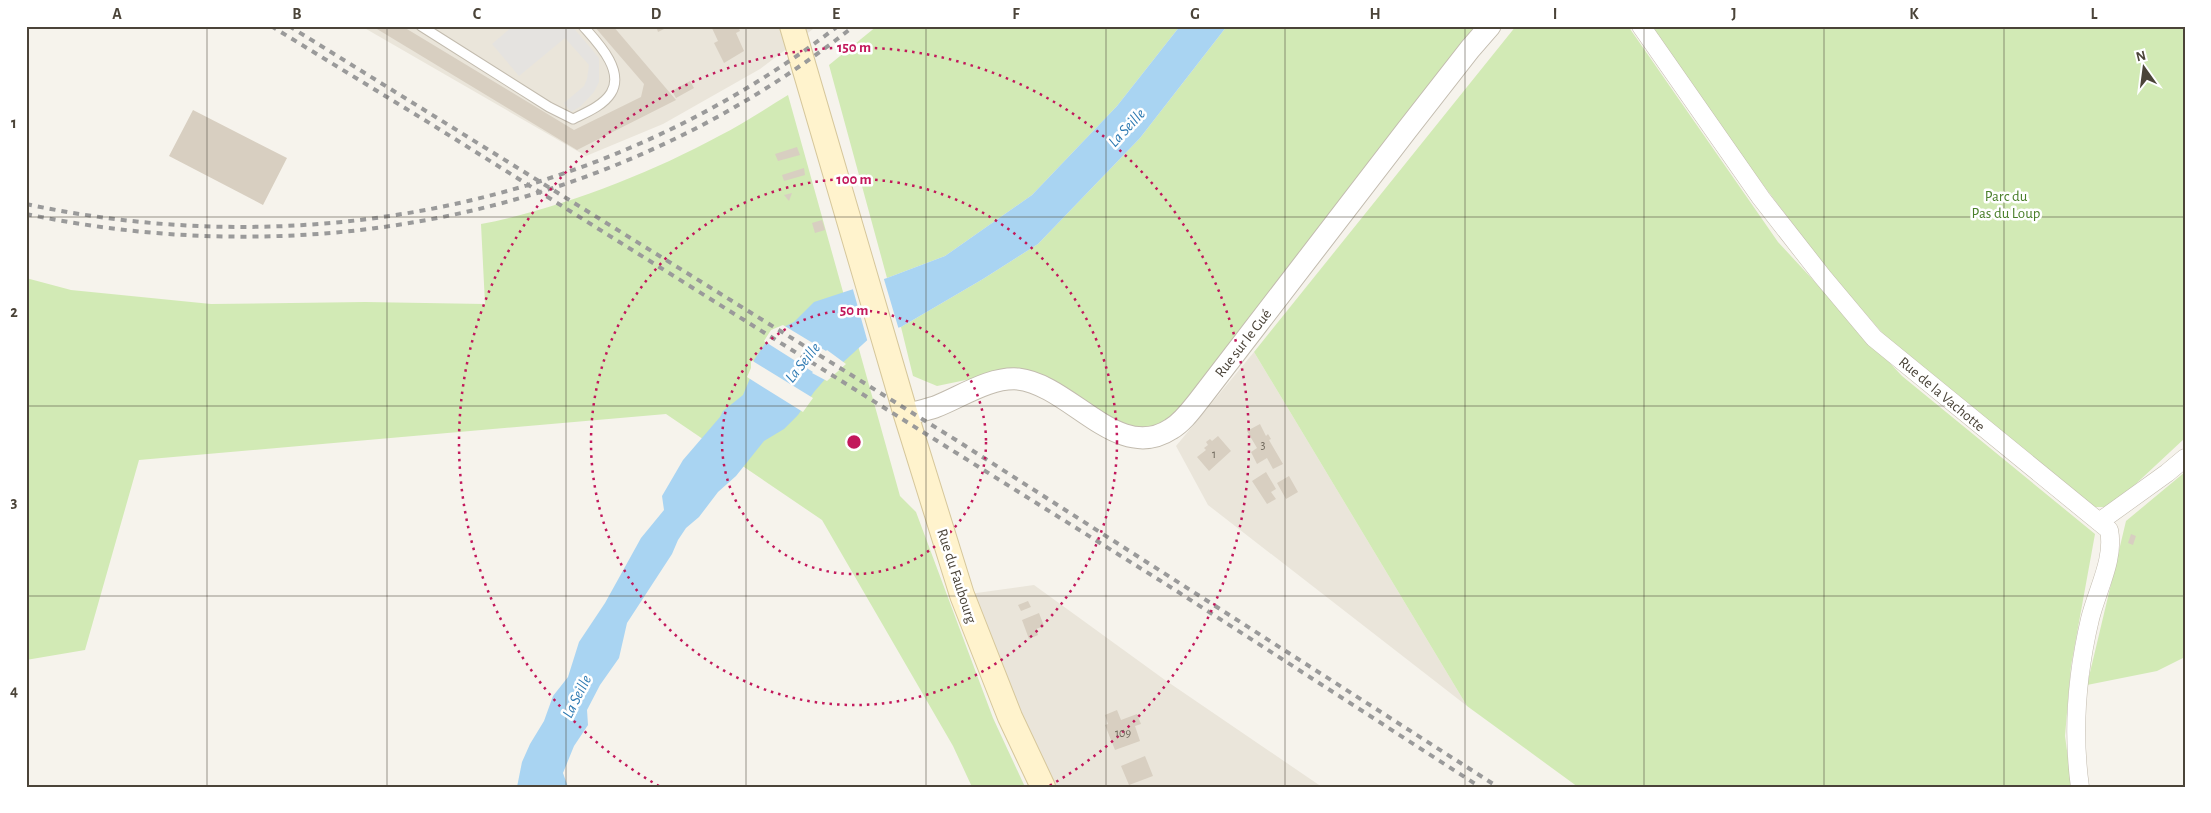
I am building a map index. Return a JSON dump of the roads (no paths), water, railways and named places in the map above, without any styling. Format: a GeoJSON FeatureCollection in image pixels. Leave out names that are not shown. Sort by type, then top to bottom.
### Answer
{"type":"FeatureCollection","features":[{"type":"Feature","properties":{"kind":"main road","name":"Rue du Faubourg"},"geometry":{"type":"LineString","coordinates":[[792,26],[906,415],[969,613],[1010,717],[1043,787]]}},
{"type":"Feature","properties":{"kind":"street","name":"Rue sur le Gué"},"geometry":{"type":"LineString","coordinates":[[906,415],[933,408],[986,384],[1007,379],[1017,379],[1050,390],[1122,435],[1151,438],[1173,428],[1200,399],[1441,86],[1490,26]]}},
{"type":"Feature","properties":{"kind":"street","name":"Rue de la Vachotte"},"geometry":{"type":"LineString","coordinates":[[1641,26],[1761,198],[1822,276],[1874,338],[2109,530],[2111,540],[2108,559],[2090,619],[2078,688],[2075,756],[2080,787]]}},
{"type":"Feature","properties":{"kind":"street"},"geometry":{"type":"LineString","coordinates":[[2099,522],[2167,474],[2185,458]]}},
{"type":"Feature","properties":{"kind":"lane"},"geometry":{"type":"LineString","coordinates":[[421,26],[532,96],[573,119],[593,109],[611,93],[615,74],[604,51],[583,26]]}},
{"type":"Feature","properties":{"kind":"water","name":"La Seille"},"geometry":{"type":"Polygon","coordinates":[[[1180,26],[1227,26],[1140,138],[1038,244],[901,327],[874,334],[827,377],[798,415],[784,429],[764,441],[736,476],[718,492],[699,517],[686,528],[672,554],[627,623],[619,658],[600,685],[587,710],[588,725],[574,746],[563,773],[568,787],[517,787],[522,762],[544,721],[553,696],[568,677],[579,642],[605,603],[641,538],[664,510],[662,496],[683,460],[723,411],[743,395],[754,369],[754,360],[773,332],[794,322],[814,302],[887,278],[945,256],[1032,195],[1117,106],[1180,26]]]}},
{"type":"Feature","properties":{"kind":"railway"},"geometry":{"type":"LineString","coordinates":[[271,26],[431,124],[1172,588],[1480,787]]}},
{"type":"Feature","properties":{"kind":"railway"},"geometry":{"type":"LineString","coordinates":[[289,26],[956,440],[1498,787]]}},
{"type":"Feature","properties":{"kind":"railway"},"geometry":{"type":"LineString","coordinates":[[26,204],[133,221],[240,227],[347,221],[452,205],[554,177],[653,137],[748,87],[838,26]]}},
{"type":"Feature","properties":{"kind":"railway"},"geometry":{"type":"LineString","coordinates":[[26,214],[136,231],[246,237],[354,231],[461,213],[566,184],[667,143],[763,90],[854,26]]}},
{"type":"Feature","properties":{"kind":"park label","name":"Parc du Pas du Loup"},"geometry":{"type":"Point","coordinates":[2006,204]}}]}
